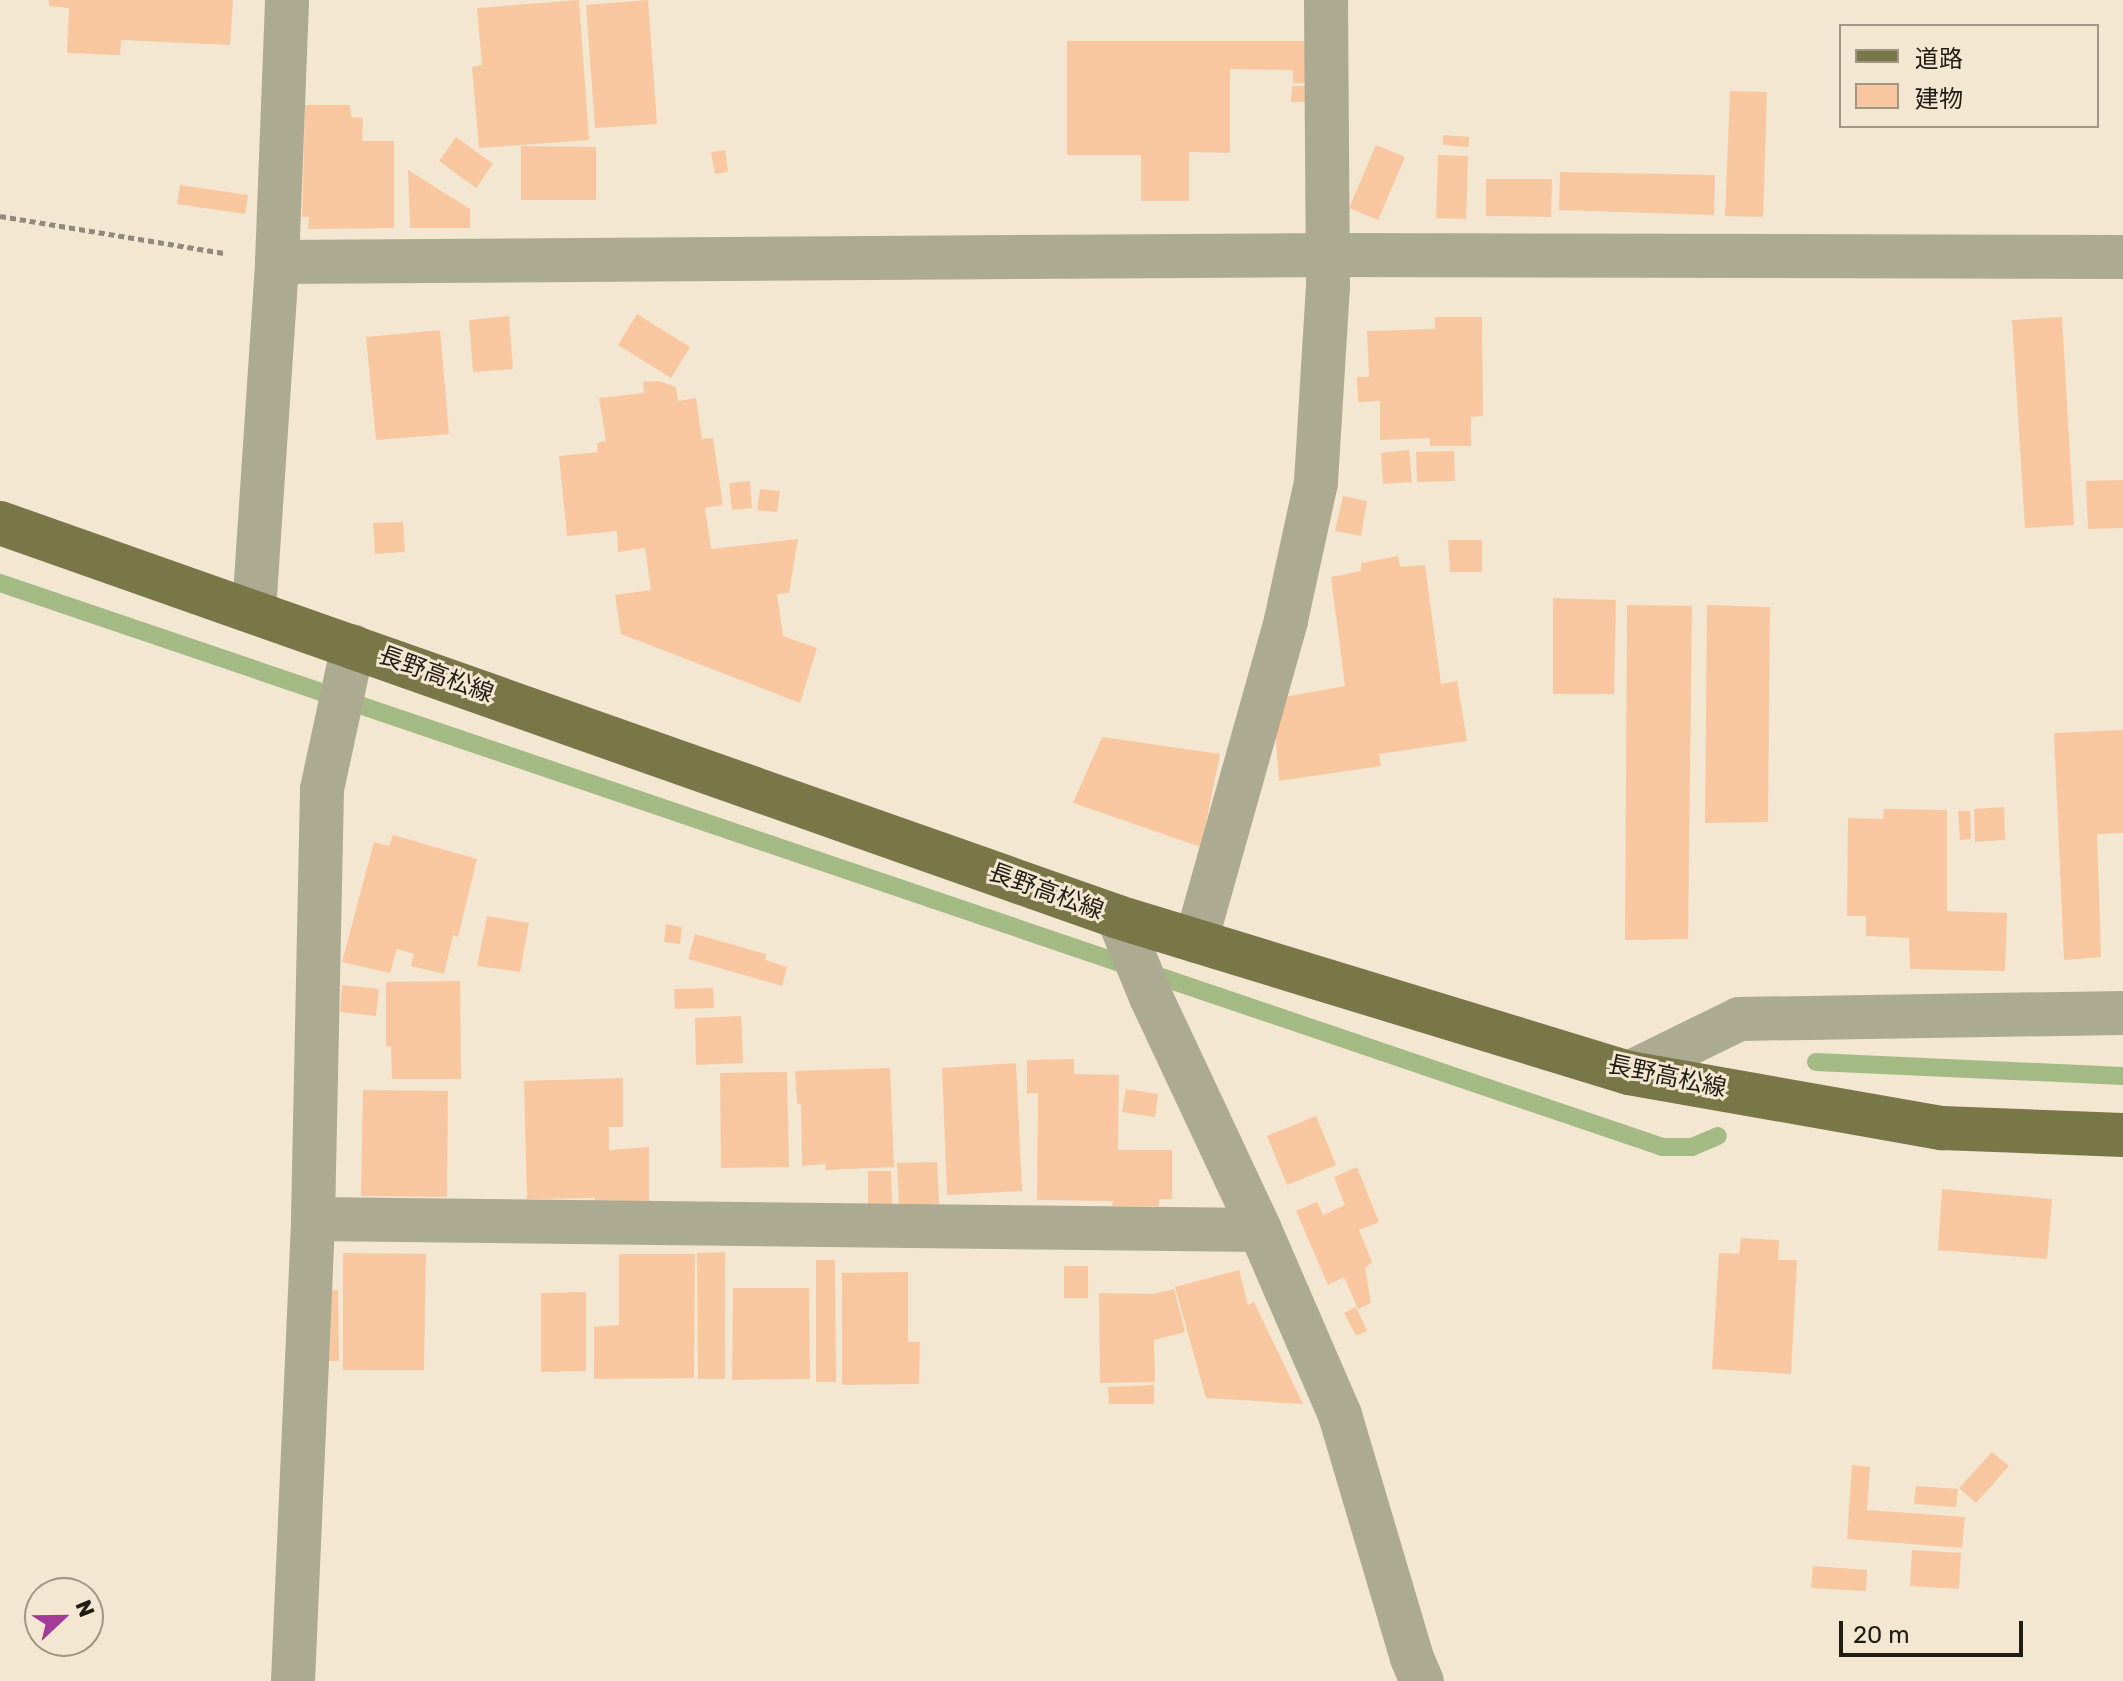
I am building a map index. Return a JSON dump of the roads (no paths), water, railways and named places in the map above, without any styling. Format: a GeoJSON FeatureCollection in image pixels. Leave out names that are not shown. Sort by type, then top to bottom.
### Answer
{"type":"FeatureCollection","features":[{"type":"Feature","properties":{"kind":"main road","name":"長野高松線"},"geometry":{"type":"LineString","coordinates":[[0,523],[254,611],[350,659],[1125,935],[1196,941],[1629,1073],[1942,1128],[2123,1135]]}},
{"type":"Feature","properties":{"kind":"street"},"geometry":{"type":"LineString","coordinates":[[254,611],[277,262],[287,0]]}},
{"type":"Feature","properties":{"kind":"street"},"geometry":{"type":"LineString","coordinates":[[1196,941],[1286,620],[1316,482],[1325,377],[1326,0]]}},
{"type":"Feature","properties":{"kind":"street"},"geometry":{"type":"LineString","coordinates":[[277,262],[1327,255],[2123,257]]}},
{"type":"Feature","properties":{"kind":"street"},"geometry":{"type":"LineString","coordinates":[[293,1681],[313,1219],[322,789],[350,659]]}},
{"type":"Feature","properties":{"kind":"street"},"geometry":{"type":"LineString","coordinates":[[1125,935],[1260,1230],[1340,1415],[1412,1658],[1422,1681]]}},
{"type":"Feature","properties":{"kind":"street"},"geometry":{"type":"LineString","coordinates":[[1629,1073],[1739,1019],[2123,1013]]}},
{"type":"Feature","properties":{"kind":"street"},"geometry":{"type":"LineString","coordinates":[[313,1219],[1260,1230]]}},
{"type":"Feature","properties":{"kind":"waterway"},"geometry":{"type":"LineString","coordinates":[[0,583],[1662,1147],[1692,1147],[1718,1136]]}},
{"type":"Feature","properties":{"kind":"waterway"},"geometry":{"type":"LineString","coordinates":[[1816,1062],[2123,1076]]}}]}
